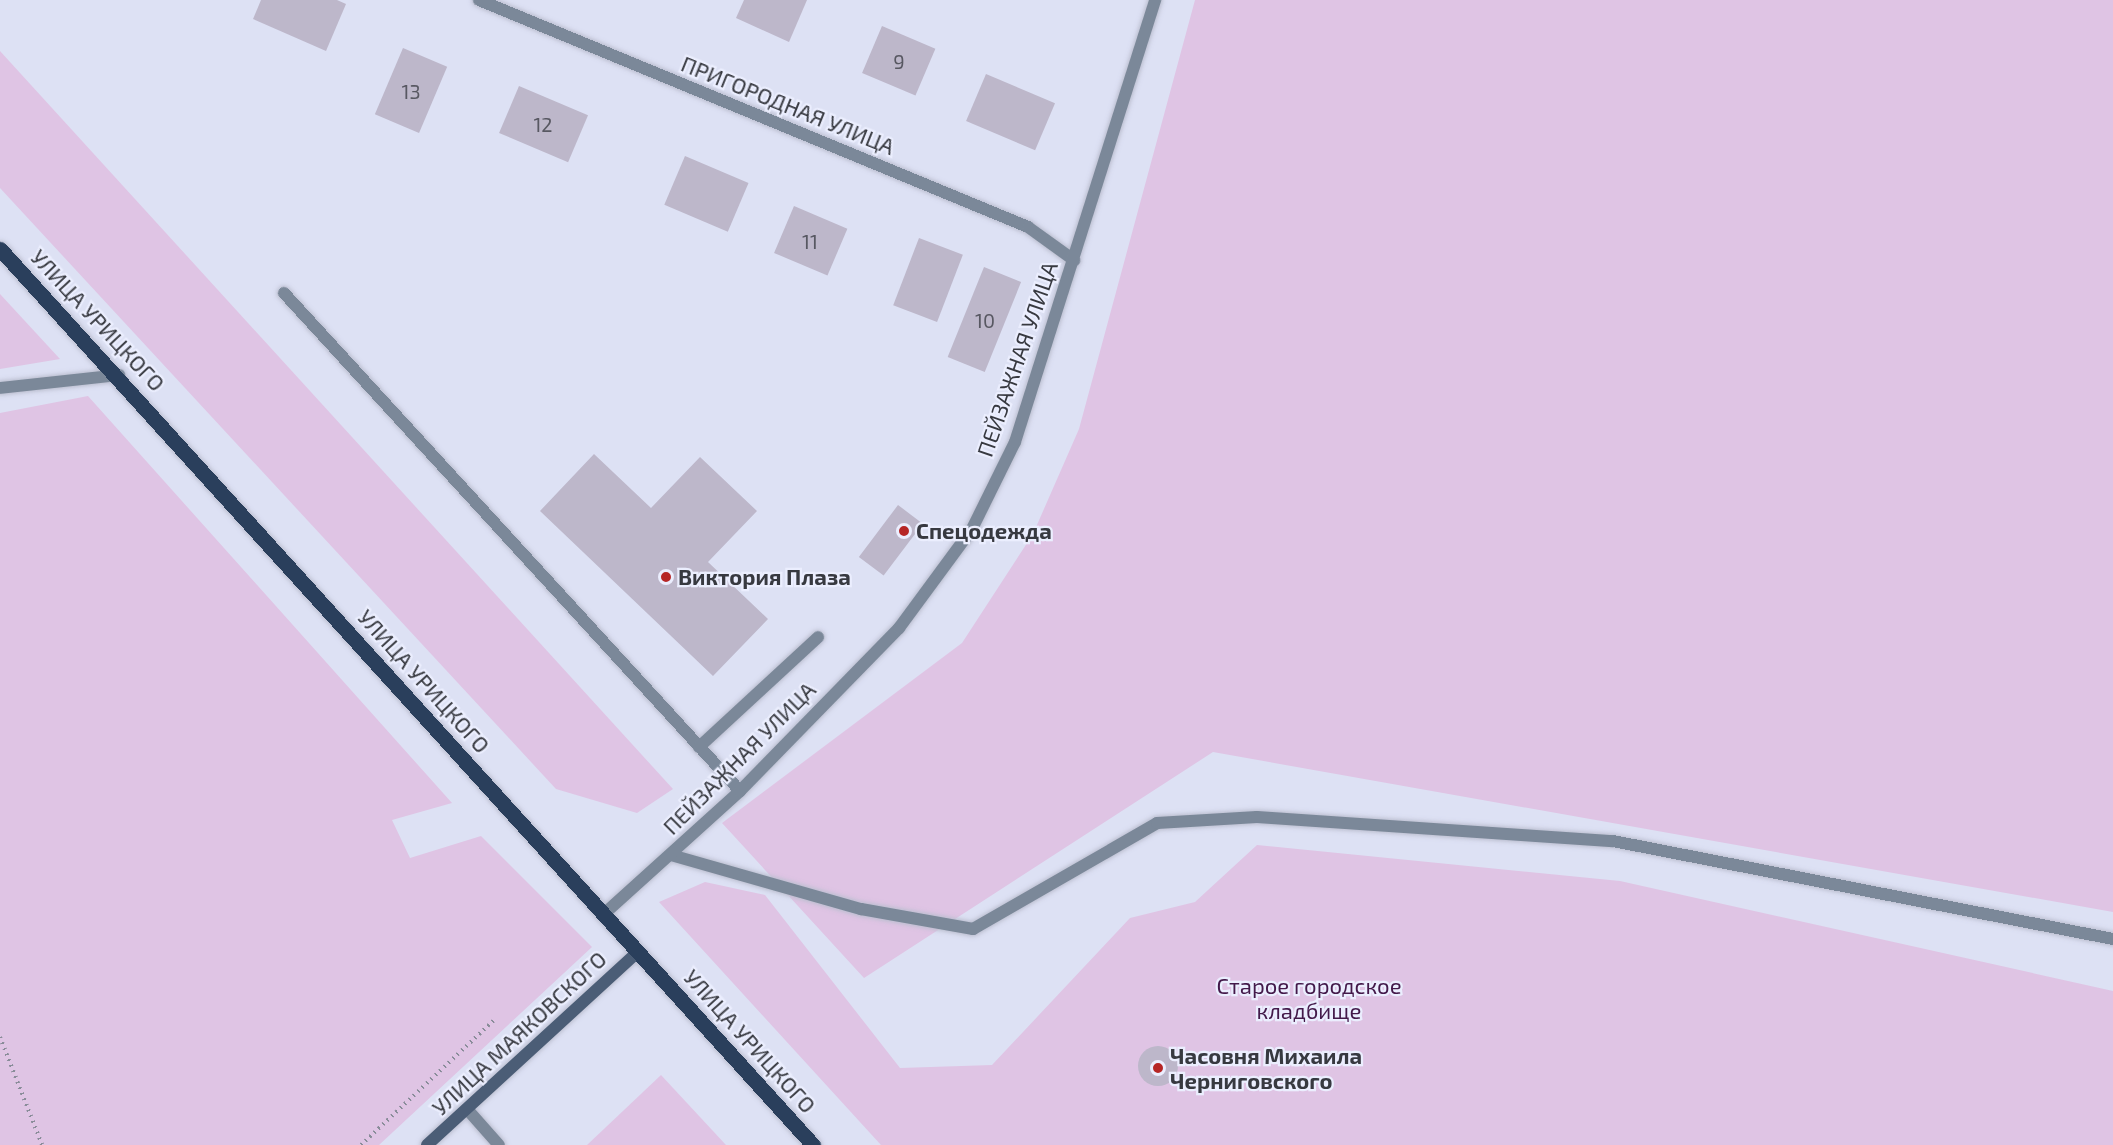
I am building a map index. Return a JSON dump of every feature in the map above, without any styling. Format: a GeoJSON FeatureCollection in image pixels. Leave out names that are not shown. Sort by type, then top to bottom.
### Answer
{"type":"FeatureCollection","features":[{"type":"Feature","properties":{"kind":"main road","name":"УЛИЦА УРИЦКОГО"},"geometry":{"type":"LineString","coordinates":[[0,249],[119,375],[813,1145]]}},
{"type":"Feature","properties":{"kind":"main road","name":"УЛИЦА МАЯКОВСКОГО"},"geometry":{"type":"LineString","coordinates":[[427,1145],[639,951]]}},
{"type":"Feature","properties":{"kind":"street","name":"ПРИГОРОДНАЯ УЛИЦА"},"geometry":{"type":"LineString","coordinates":[[479,0],[1028,227],[1074,260]]}},
{"type":"Feature","properties":{"kind":"street","name":"ПЕЙЗАЖНАЯ УЛИЦА"},"geometry":{"type":"LineString","coordinates":[[604,913],[740,791],[899,628],[972,529],[1015,442],[1155,0]]}},
{"type":"Feature","properties":{"kind":"street"},"geometry":{"type":"LineString","coordinates":[[284,293],[740,791]]}},
{"type":"Feature","properties":{"kind":"street"},"geometry":{"type":"LineString","coordinates":[[0,388],[119,375]]}},
{"type":"Feature","properties":{"kind":"street"},"geometry":{"type":"LineString","coordinates":[[699,747],[818,637]]}},
{"type":"Feature","properties":{"kind":"street"},"geometry":{"type":"LineString","coordinates":[[671,855],[861,909],[973,929],[1157,823],[1257,817],[1613,842],[2113,939]]}},
{"type":"Feature","properties":{"kind":"street"},"geometry":{"type":"LineString","coordinates":[[467,1109],[499,1145]]}},
{"type":"Feature","properties":{"kind":"path"},"geometry":{"type":"LineString","coordinates":[[361,1145],[494,1020]]}},
{"type":"Feature","properties":{"kind":"path"},"geometry":{"type":"LineString","coordinates":[[0,1037],[42,1145]]}},
{"type":"Feature","properties":{"kind":"green space"},"geometry":{"type":"Polygon","coordinates":[[[1195,0],[2113,0],[2113,912],[1213,752],[864,978],[722,823],[962,643],[1033,534],[1079,429],[1195,0]]]}},
{"type":"Feature","properties":{"kind":"green space"},"geometry":{"type":"Polygon","coordinates":[[[0,51],[673,789],[637,813],[556,789],[0,188],[0,51]]]}},
{"type":"Feature","properties":{"kind":"green space"},"geometry":{"type":"Polygon","coordinates":[[[0,294],[60,359],[0,369],[0,294]]]}},
{"type":"Feature","properties":{"kind":"green space"},"geometry":{"type":"Polygon","coordinates":[[[88,396],[452,803],[392,820],[410,858],[481,836],[592,947],[379,1145],[0,1145],[0,413],[88,396]]]}},
{"type":"Feature","properties":{"kind":"green space","name":"Старое городское кладбище"},"geometry":{"type":"Polygon","coordinates":[[[1257,845],[1620,881],[2113,991],[2113,1145],[881,1145],[659,902],[705,882],[765,895],[900,1068],[992,1065],[1130,918],[1195,902],[1257,845]]]}},
{"type":"Feature","properties":{"kind":"green space"},"geometry":{"type":"Polygon","coordinates":[[[661,1075],[726,1145],[587,1145],[661,1075]]]}},
{"type":"Feature","properties":{"kind":"building"},"geometry":{"type":"Polygon","coordinates":[[[261,0],[337,0],[346,4],[326,51],[253,19],[261,0]]]}},
{"type":"Feature","properties":{"kind":"building"},"geometry":{"type":"Polygon","coordinates":[[[744,0],[807,0],[789,42],[736,18],[744,0]]]}},
{"type":"Feature","properties":{"kind":"building"},"geometry":{"type":"Polygon","coordinates":[[[882,26],[935,49],[915,96],[862,73],[882,26]]]}},
{"type":"Feature","properties":{"kind":"building"},"geometry":{"type":"Polygon","coordinates":[[[403,48],[447,67],[419,133],[375,114],[403,48]]]}},
{"type":"Feature","properties":{"kind":"building"},"geometry":{"type":"Polygon","coordinates":[[[986,74],[1055,103],[1035,150],[966,121],[986,74]]]}},
{"type":"Feature","properties":{"kind":"building"},"geometry":{"type":"Polygon","coordinates":[[[519,86],[588,115],[568,162],[499,133],[519,86]]]}},
{"type":"Feature","properties":{"kind":"building"},"geometry":{"type":"Polygon","coordinates":[[[685,156],[749,183],[728,232],[664,205],[685,156]]]}},
{"type":"Feature","properties":{"kind":"building"},"geometry":{"type":"Polygon","coordinates":[[[794,206],[847,229],[827,276],[774,253],[794,206]]]}},
{"type":"Feature","properties":{"kind":"building"},"geometry":{"type":"Polygon","coordinates":[[[919,238],[963,255],[937,322],[893,305],[919,238]]]}},
{"type":"Feature","properties":{"kind":"building"},"geometry":{"type":"Polygon","coordinates":[[[984,267],[1021,282],[985,372],[948,357],[984,267]]]}},
{"type":"Feature","properties":{"kind":"building","name":"Виктория Плаза"},"geometry":{"type":"Polygon","coordinates":[[[594,454],[651,508],[700,457],[757,511],[708,562],[768,619],[713,676],[540,511],[594,454]]]}},
{"type":"Feature","properties":{"kind":"building"},"geometry":{"type":"Polygon","coordinates":[[[898,505],[923,524],[884,576],[859,557],[898,505]]]}},
{"type":"Feature","properties":{"kind":"building","name":"Часовня Михаила Черниговского"},"geometry":{"type":"Polygon","coordinates":[[[1158,1046],[1172,1052],[1178,1066],[1172,1080],[1158,1086],[1144,1080],[1138,1066],[1144,1052],[1158,1046]]]}},
{"type":"Feature","properties":{"kind":"place","name":"Спецодежда"},"geometry":{"type":"Point","coordinates":[904,531]}},
{"type":"Feature","properties":{"kind":"place","name":"Виктория Плаза"},"geometry":{"type":"Point","coordinates":[666,577]}},
{"type":"Feature","properties":{"kind":"place","name":"Часовня Михаила Черниговского"},"geometry":{"type":"Point","coordinates":[1158,1068]}}]}
